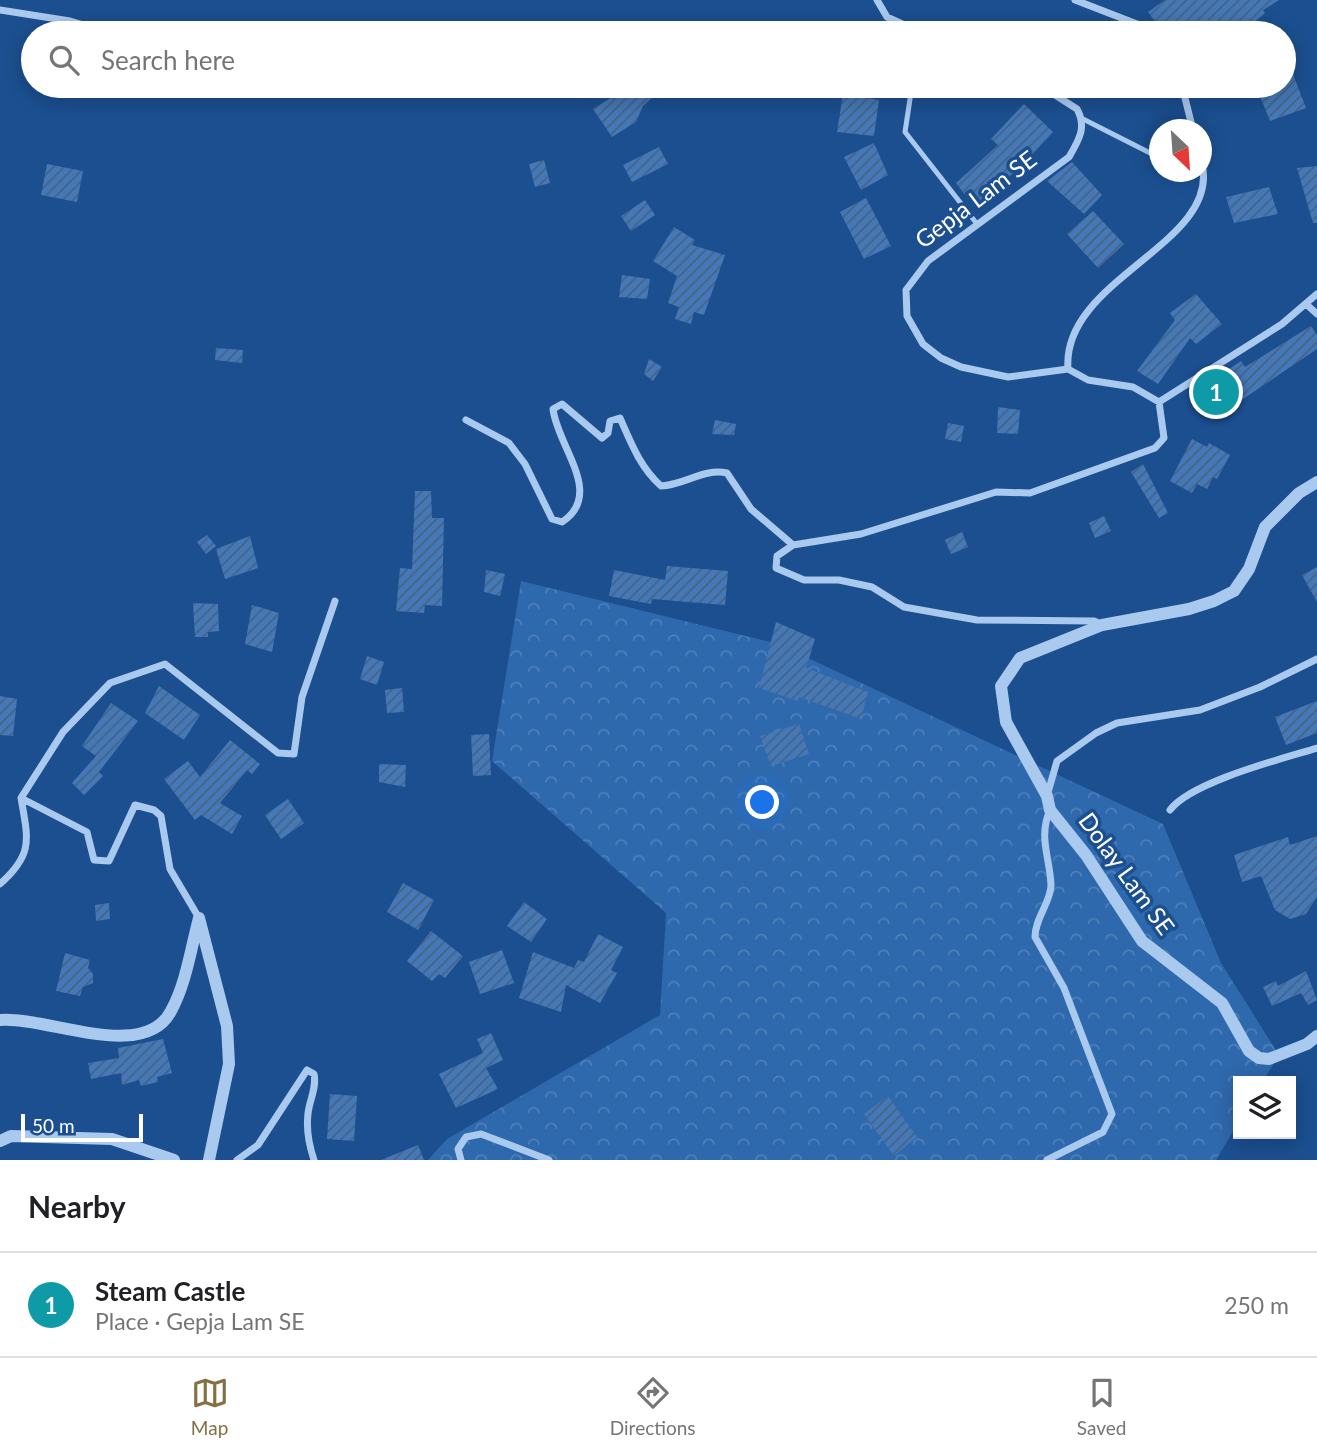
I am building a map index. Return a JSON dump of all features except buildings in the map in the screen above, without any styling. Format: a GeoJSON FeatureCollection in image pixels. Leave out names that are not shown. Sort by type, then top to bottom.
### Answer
{"type":"FeatureCollection","features":[{"type":"Feature","properties":{"kind":"street"},"geometry":{"type":"LineString","coordinates":[[877,0],[891,21]]}},
{"type":"Feature","properties":{"kind":"street"},"geometry":{"type":"LineString","coordinates":[[1075,0],[1130,21]]}},
{"type":"Feature","properties":{"kind":"street"},"geometry":{"type":"LineString","coordinates":[[0,10],[70,21]]}},
{"type":"Feature","properties":{"kind":"street"},"geometry":{"type":"LineString","coordinates":[[1063,98],[1082,118]]}},
{"type":"Feature","properties":{"kind":"street"},"geometry":{"type":"LineString","coordinates":[[1185,98],[1190,119]]}},
{"type":"Feature","properties":{"kind":"street","name":"Gepja Lam SE"},"geometry":{"type":"LineString","coordinates":[[1082,118],[1082,130],[1069,157],[928,261],[906,290],[905,304],[913,332],[941,358],[984,373],[1008,376],[1069,369],[1088,380],[1133,387],[1159,402]]}},
{"type":"Feature","properties":{"kind":"street"},"geometry":{"type":"LineString","coordinates":[[1069,369],[1067,355],[1071,341],[1096,300],[1178,228],[1203,194],[1202,182]]}},
{"type":"Feature","properties":{"kind":"street"},"geometry":{"type":"LineString","coordinates":[[1102,625],[1094,621],[977,620],[904,607],[872,587],[839,580],[804,580],[776,568],[777,556],[793,545],[861,534],[996,492],[1030,493],[1154,448],[1164,438],[1159,402],[1282,324],[1317,294]]}},
{"type":"Feature","properties":{"kind":"street"},"geometry":{"type":"LineString","coordinates":[[1306,304],[1317,314]]}},
{"type":"Feature","properties":{"kind":"street"},"geometry":{"type":"LineString","coordinates":[[466,421],[509,443],[525,464],[552,519],[562,522],[571,516],[580,503],[581,482],[554,423],[553,409],[562,404],[602,438],[608,433],[610,421],[620,418],[643,466],[661,486],[674,485],[713,470],[727,473],[751,509],[793,545]]}},
{"type":"Feature","properties":{"kind":"street"},"geometry":{"type":"LineString","coordinates":[[1050,810],[1047,796],[1006,722],[1001,686],[1020,658],[1102,625],[1189,609],[1234,591],[1249,569],[1265,527],[1299,493],[1317,482]]}},
{"type":"Feature","properties":{"kind":"street"},"geometry":{"type":"LineString","coordinates":[[0,884],[23,862],[28,845],[21,798],[63,732],[110,683],[165,664],[278,753],[294,754],[302,697],[335,601]]}},
{"type":"Feature","properties":{"kind":"street"},"geometry":{"type":"LineString","coordinates":[[1047,796],[1057,761],[1096,733],[1118,723],[1200,710],[1260,687],[1317,659]]}},
{"type":"Feature","properties":{"kind":"street"},"geometry":{"type":"LineString","coordinates":[[1170,810],[1178,800],[1240,772],[1317,748]]}},
{"type":"Feature","properties":{"kind":"street"},"geometry":{"type":"LineString","coordinates":[[21,798],[87,832],[94,860],[109,861],[135,805],[154,810],[161,816],[170,869],[199,918],[227,1026],[229,1065],[209,1160]]}},
{"type":"Feature","properties":{"kind":"street","name":"Dolay Lam SE"},"geometry":{"type":"LineString","coordinates":[[1046,1160],[1103,1132],[1112,1114],[1064,988],[1035,937],[1035,927],[1051,887],[1044,846],[1045,822],[1050,810],[1086,855],[1142,941],[1223,1003],[1249,1051],[1259,1058],[1269,1059],[1307,1044],[1317,1035]]}},
{"type":"Feature","properties":{"kind":"street"},"geometry":{"type":"LineString","coordinates":[[0,1020],[20,1018],[111,1037],[140,1034],[157,1027],[170,1014],[176,1000],[199,918]]}},
{"type":"Feature","properties":{"kind":"street"},"geometry":{"type":"LineString","coordinates":[[237,1160],[258,1145],[307,1070],[314,1074],[316,1082],[308,1114],[308,1143],[314,1160]]}},
{"type":"Feature","properties":{"kind":"street"},"geometry":{"type":"LineString","coordinates":[[461,1160],[458,1149],[466,1137],[481,1134],[549,1160]]}},
{"type":"Feature","properties":{"kind":"street"},"geometry":{"type":"LineString","coordinates":[[0,1141],[11,1136],[97,1137],[174,1160]]}},
{"type":"Feature","properties":{"kind":"lane"},"geometry":{"type":"LineString","coordinates":[[910,98],[905,132],[977,224]]}},
{"type":"Feature","properties":{"kind":"lane"},"geometry":{"type":"LineString","coordinates":[[1082,118],[1149,152]]}},
{"type":"Feature","properties":{"kind":"green space"},"geometry":{"type":"Polygon","coordinates":[[[521,581],[778,644],[1163,824],[1221,963],[1279,1055],[1266,1076],[1233,1076],[1233,1131],[1216,1160],[428,1160],[447,1139],[660,1015],[666,913],[492,761],[521,581]]]}},
{"type":"Feature","properties":{"kind":"place","name":"Steam Castle"},"geometry":{"type":"Point","coordinates":[1216,392]}}]}
